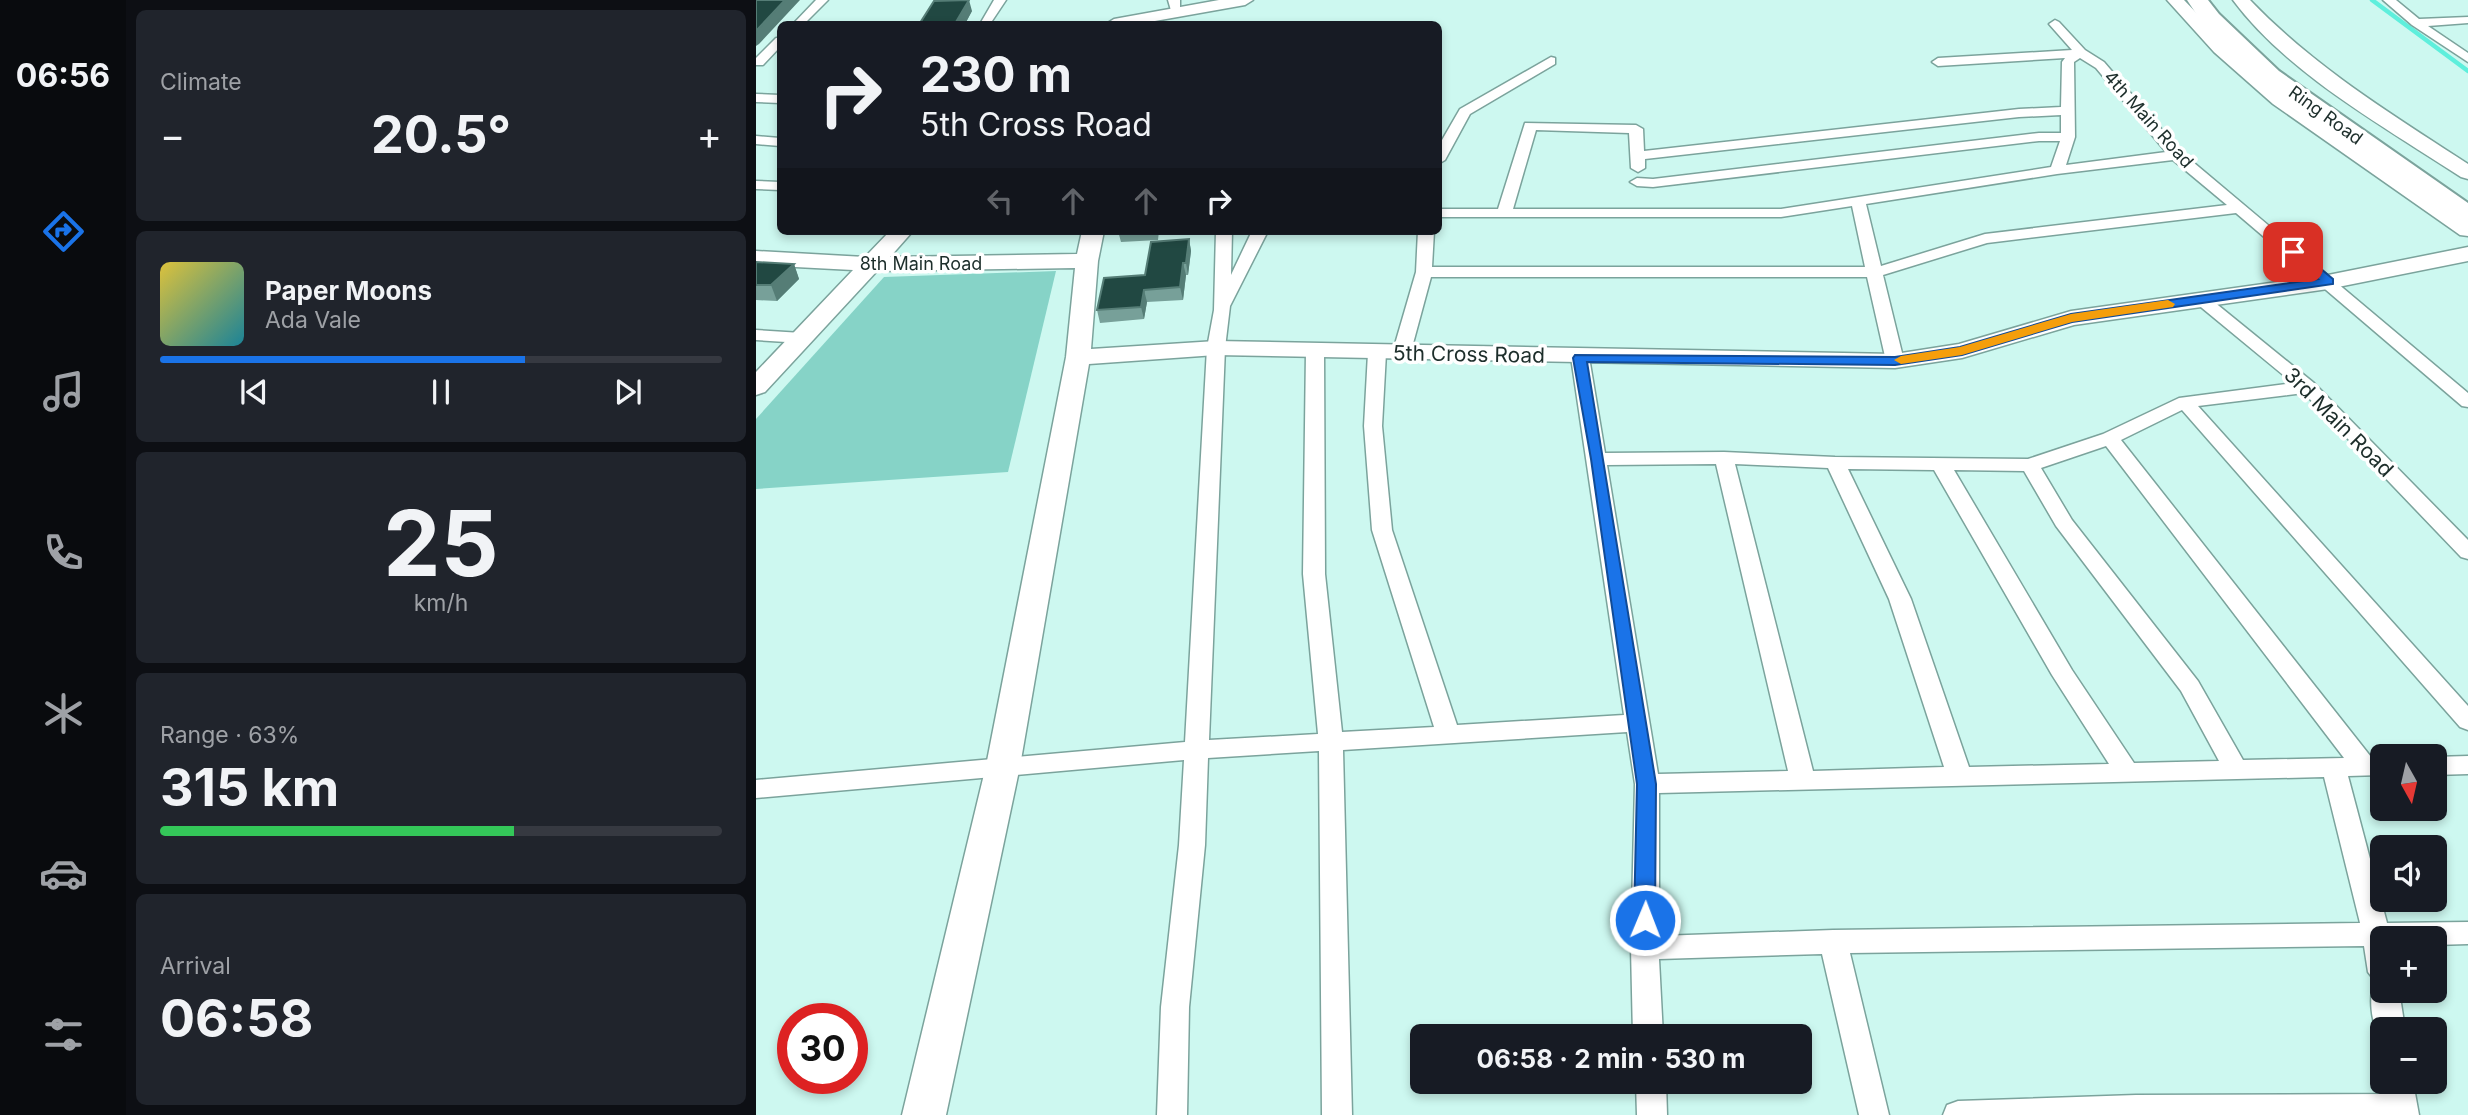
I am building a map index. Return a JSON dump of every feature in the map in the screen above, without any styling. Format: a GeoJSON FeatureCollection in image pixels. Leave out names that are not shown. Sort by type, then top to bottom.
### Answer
{"type":"FeatureCollection","features":[{"type":"Feature","properties":{"kind":"highway","name":"Ring Road"},"geometry":{"type":"LineString","coordinates":[[2197,0],[2211,19],[2271,76],[2468,216]]}},
{"type":"Feature","properties":{"kind":"highway","name":"Ring Road"},"geometry":{"type":"LineString","coordinates":[[2230,0],[2246,19],[2307,74],[2468,186]]}},
{"type":"Feature","properties":{"kind":"street"},"geometry":{"type":"LineString","coordinates":[[800,21],[822,0]]}},
{"type":"Feature","properties":{"kind":"street"},"geometry":{"type":"LineString","coordinates":[[987,21],[1000,0]]}},
{"type":"Feature","properties":{"kind":"street"},"geometry":{"type":"LineString","coordinates":[[1128,21],[1245,0]]}},
{"type":"Feature","properties":{"kind":"street"},"geometry":{"type":"LineString","coordinates":[[2175,0],[2220,48],[2280,100],[2468,230]]}},
{"type":"Feature","properties":{"kind":"street"},"geometry":{"type":"LineString","coordinates":[[2241,0],[2302,62],[2328,82],[2468,173]]}},
{"type":"Feature","properties":{"kind":"street"},"geometry":{"type":"LineString","coordinates":[[2389,0],[2416,23],[2468,58]]}},
{"type":"Feature","properties":{"kind":"street"},"geometry":{"type":"LineString","coordinates":[[2416,23],[2468,20]]}},
{"type":"Feature","properties":{"kind":"street","name":"4th Main Road"},"geometry":{"type":"LineString","coordinates":[[2055,24],[2081,52],[2100,65],[2176,155],[2468,402]]}},
{"type":"Feature","properties":{"kind":"street"},"geometry":{"type":"LineString","coordinates":[[756,76],[777,46]]}},
{"type":"Feature","properties":{"kind":"street"},"geometry":{"type":"LineString","coordinates":[[2451,47],[2468,46]]}},
{"type":"Feature","properties":{"kind":"street"},"geometry":{"type":"LineString","coordinates":[[1938,62],[2081,52]]}},
{"type":"Feature","properties":{"kind":"street"},"geometry":{"type":"LineString","coordinates":[[2057,170],[2068,137],[2068,62],[2081,52]]}},
{"type":"Feature","properties":{"kind":"street"},"geometry":{"type":"LineString","coordinates":[[1442,153],[1465,112],[1551,61]]}},
{"type":"Feature","properties":{"kind":"street"},"geometry":{"type":"LineString","coordinates":[[756,98],[777,99]]}},
{"type":"Feature","properties":{"kind":"street"},"geometry":{"type":"LineString","coordinates":[[1638,156],[2019,113],[2070,111]]}},
{"type":"Feature","properties":{"kind":"street"},"geometry":{"type":"LineString","coordinates":[[1504,213],[1530,126],[1636,129],[1638,197]]}},
{"type":"Feature","properties":{"kind":"street"},"geometry":{"type":"LineString","coordinates":[[1638,197],[1653,183],[2039,137],[2068,137]]}},
{"type":"Feature","properties":{"kind":"street"},"geometry":{"type":"LineString","coordinates":[[756,140],[777,142]]}},
{"type":"Feature","properties":{"kind":"street"},"geometry":{"type":"LineString","coordinates":[[1442,213],[1504,213],[1638,197],[1781,213],[2057,170],[2176,155]]}},
{"type":"Feature","properties":{"kind":"street"},"geometry":{"type":"LineString","coordinates":[[756,185],[777,186]]}},
{"type":"Feature","properties":{"kind":"street"},"geometry":{"type":"LineString","coordinates":[[1858,201],[1877,272],[1895,361]]}},
{"type":"Feature","properties":{"kind":"street"},"geometry":{"type":"LineString","coordinates":[[1424,272],[1877,272],[1985,239],[2241,208]]}},
{"type":"Feature","properties":{"kind":"street"},"geometry":{"type":"LineString","coordinates":[[756,387],[898,235]]}},
{"type":"Feature","properties":{"kind":"street"},"geometry":{"type":"LineString","coordinates":[[924,1115],[1003,766],[1078,356],[1087,261],[1092,235]]}},
{"type":"Feature","properties":{"kind":"street"},"geometry":{"type":"LineString","coordinates":[[1172,1115],[1175,1007],[1192,845],[1216,348],[1223,310],[1224,235]]}},
{"type":"Feature","properties":{"kind":"street"},"geometry":{"type":"LineString","coordinates":[[1223,310],[1258,235]]}},
{"type":"Feature","properties":{"kind":"street"},"geometry":{"type":"LineString","coordinates":[[1402,351],[1424,272],[1426,235]]}},
{"type":"Feature","properties":{"kind":"street","name":"5th Cross Road"},"geometry":{"type":"LineString","coordinates":[[1078,356],[1216,348],[1377,353],[1402,351],[1580,358],[1895,361],[1962,351],[2071,318],[2328,282],[2468,254]]}},
{"type":"Feature","properties":{"kind":"street","name":"8th Main Road"},"geometry":{"type":"LineString","coordinates":[[756,258],[868,264],[1087,261]]}},
{"type":"Feature","properties":{"kind":"street","name":"3rd Main Road"},"geometry":{"type":"LineString","coordinates":[[2202,300],[2308,387],[2468,552]]}},
{"type":"Feature","properties":{"kind":"street"},"geometry":{"type":"LineString","coordinates":[[756,335],[803,338]]}},
{"type":"Feature","properties":{"kind":"street"},"geometry":{"type":"LineString","coordinates":[[1315,351],[1314,574],[1331,741],[1337,1115]]}},
{"type":"Feature","properties":{"kind":"street"},"geometry":{"type":"LineString","coordinates":[[1377,353],[1373,426],[1382,530],[1448,734]]}},
{"type":"Feature","properties":{"kind":"street"},"geometry":{"type":"LineString","coordinates":[[1580,358],[1647,784],[1645,948],[1648,1024]]}},
{"type":"Feature","properties":{"kind":"street"},"geometry":{"type":"LineString","coordinates":[[1598,459],[1724,458],[1835,463],[2030,465],[2110,438],[2185,402],[2308,387]]}},
{"type":"Feature","properties":{"kind":"street"},"geometry":{"type":"LineString","coordinates":[[2185,402],[2468,721]]}},
{"type":"Feature","properties":{"kind":"street"},"geometry":{"type":"LineString","coordinates":[[2110,438],[2370,762]]}},
{"type":"Feature","properties":{"kind":"street"},"geometry":{"type":"LineString","coordinates":[[1724,458],[1802,779]]}},
{"type":"Feature","properties":{"kind":"street"},"geometry":{"type":"LineString","coordinates":[[1835,463],[1900,599],[1959,775]]}},
{"type":"Feature","properties":{"kind":"street"},"geometry":{"type":"LineString","coordinates":[[1941,464],[2064,675],[2127,772]]}},
{"type":"Feature","properties":{"kind":"street"},"geometry":{"type":"LineString","coordinates":[[2030,465],[2063,522],[2190,687],[2236,770]]}},
{"type":"Feature","properties":{"kind":"street"},"geometry":{"type":"LineString","coordinates":[[756,789],[1197,750],[1639,723]]}},
{"type":"Feature","properties":{"kind":"street"},"geometry":{"type":"LineString","coordinates":[[2447,766],[2468,765]]}},
{"type":"Feature","properties":{"kind":"street"},"geometry":{"type":"LineString","coordinates":[[1647,784],[2370,766]]}},
{"type":"Feature","properties":{"kind":"street"},"geometry":{"type":"LineString","coordinates":[[2334,768],[2374,926]]}},
{"type":"Feature","properties":{"kind":"street"},"geometry":{"type":"LineString","coordinates":[[1645,948],[1833,942],[2370,933]]}},
{"type":"Feature","properties":{"kind":"street"},"geometry":{"type":"LineString","coordinates":[[2447,933],[2468,933]]}},
{"type":"Feature","properties":{"kind":"street"},"geometry":{"type":"LineString","coordinates":[[1833,942],[1874,1115]]}},
{"type":"Feature","properties":{"kind":"street"},"geometry":{"type":"LineString","coordinates":[[1651,1094],[1652,1115]]}},
{"type":"Feature","properties":{"kind":"street"},"geometry":{"type":"LineString","coordinates":[[1958,1115],[2402,1101]]}},
{"type":"Feature","properties":{"kind":"green space"},"geometry":{"type":"Polygon","coordinates":[[[1056,271],[1008,472],[756,489],[756,419],[884,277],[1056,271]]]}},
{"type":"Feature","properties":{"kind":"building"},"geometry":{"type":"Polygon","coordinates":[[[756,0],[785,0],[756,31],[756,0]]]}},
{"type":"Feature","properties":{"kind":"building"},"geometry":{"type":"Polygon","coordinates":[[[969,0],[957,21],[921,21],[934,1],[969,0]]]}},
{"type":"Feature","properties":{"kind":"building"},"geometry":{"type":"Polygon","coordinates":[[[1189,239],[1180,287],[1144,290],[1141,307],[1097,310],[1104,278],[1145,275],[1151,242],[1189,239]]]}},
{"type":"Feature","properties":{"kind":"building"},"geometry":{"type":"Polygon","coordinates":[[[756,262],[794,264],[771,285],[756,285],[756,262]]]}},
{"type":"Feature","properties":{"kind":"waterway"},"geometry":{"type":"LineString","coordinates":[[2372,0],[2468,71]]}},
{"type":"Feature","properties":{"kind":"slow traffic"},"geometry":{"type":"LineString","coordinates":[[1901,360],[1962,351],[2071,318],[2168,304]]}},
{"type":"Feature","properties":{"kind":"route"},"geometry":{"type":"LineString","coordinates":[[1645,920],[1647,784],[1580,358],[1895,361],[1921,358],[1962,351],[2071,318],[2328,282],[2293,252]]}}]}
